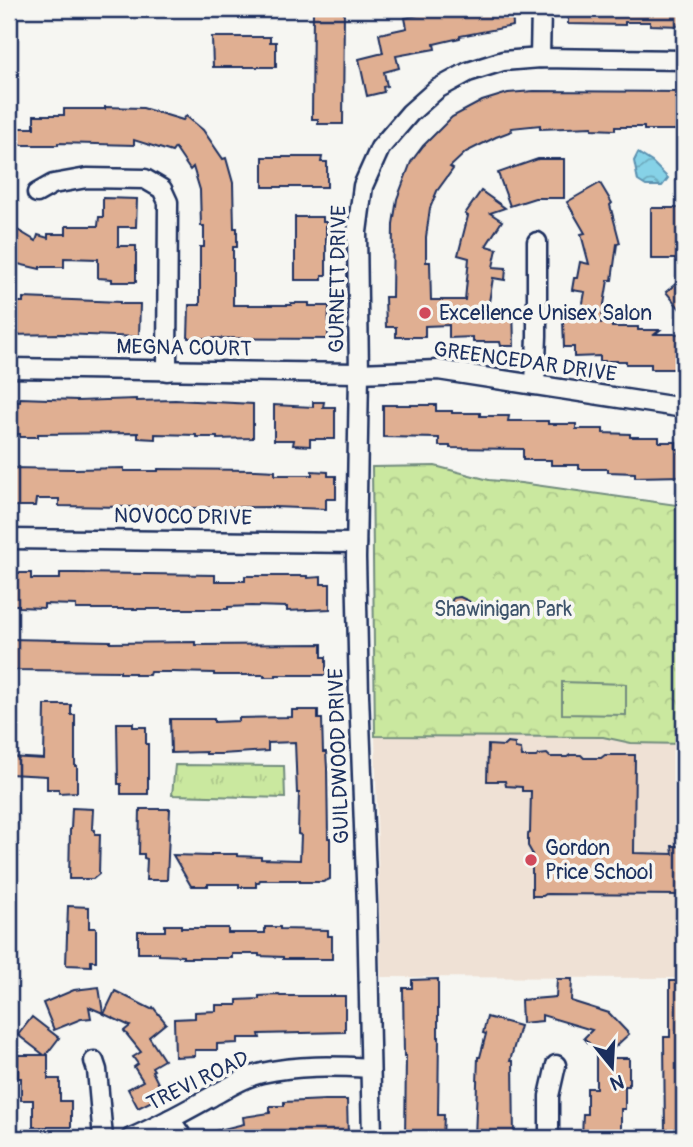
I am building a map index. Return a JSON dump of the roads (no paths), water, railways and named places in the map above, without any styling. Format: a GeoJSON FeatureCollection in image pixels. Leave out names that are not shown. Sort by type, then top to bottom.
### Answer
{"type":"FeatureCollection","features":[{"type":"Feature","properties":{"kind":"street"},"geometry":{"type":"LineString","coordinates":[[540,58],[541,9]]}},
{"type":"Feature","properties":{"kind":"street","name":"GURNETT DRIVE"},"geometry":{"type":"LineString","coordinates":[[359,373],[357,232],[363,186],[380,148],[410,113],[447,83],[468,72],[503,61],[540,58],[684,60]]}},
{"type":"Feature","properties":{"kind":"street"},"geometry":{"type":"LineString","coordinates":[[37,192],[53,184],[87,178],[145,180],[162,188],[168,202],[167,371]]}},
{"type":"Feature","properties":{"kind":"street"},"geometry":{"type":"LineString","coordinates":[[535,385],[537,242]]}},
{"type":"Feature","properties":{"kind":"street","name":"MEGNA COURT"},"geometry":{"type":"LineString","coordinates":[[9,368],[359,373]]}},
{"type":"Feature","properties":{"kind":"street","name":"GREENCEDAR DRIVE"},"geometry":{"type":"LineString","coordinates":[[359,373],[438,370],[684,408]]}},
{"type":"Feature","properties":{"kind":"street","name":"GUILDWOOD DRIVE"},"geometry":{"type":"LineString","coordinates":[[359,373],[356,543],[372,1138]]}},
{"type":"Feature","properties":{"kind":"street","name":"NOVOCO DRIVE"},"geometry":{"type":"LineString","coordinates":[[9,539],[356,543]]}},
{"type":"Feature","properties":{"kind":"street"},"geometry":{"type":"LineString","coordinates":[[94,1061],[103,1138]]}},
{"type":"Feature","properties":{"kind":"street"},"geometry":{"type":"LineString","coordinates":[[549,1138],[549,1096],[556,1065]]}},
{"type":"Feature","properties":{"kind":"street","name":"TREVI ROAD"},"geometry":{"type":"LineString","coordinates":[[131,1138],[233,1084],[260,1073],[329,1066],[370,1068]]}},
{"type":"Feature","properties":{"kind":"street"},"geometry":{"type":"LineString","coordinates":[[170,1119],[183,1138]]}},
{"type":"Feature","properties":{"kind":"water"},"geometry":{"type":"Polygon","coordinates":[[[638,153],[668,178],[662,186],[646,186],[638,181],[634,161],[638,153]]]}},
{"type":"Feature","properties":{"kind":"place","name":"Excellence Unisex Salon"},"geometry":{"type":"Point","coordinates":[425,313]}},
{"type":"Feature","properties":{"kind":"place","name":"Gordon Price School"},"geometry":{"type":"Point","coordinates":[531,860]}},
{"type":"Feature","properties":{"kind":"park label","name":"Shawinigan Park"},"geometry":{"type":"Point","coordinates":[503,609]}}]}
